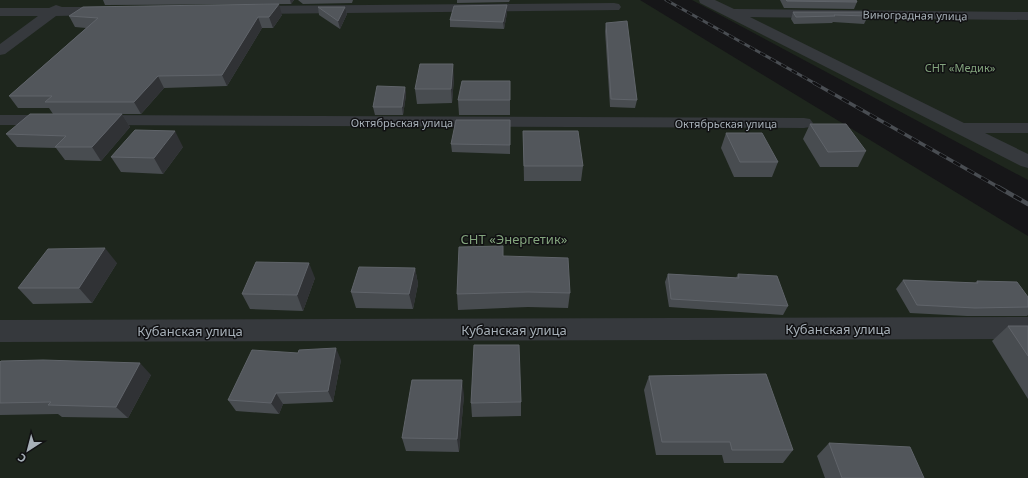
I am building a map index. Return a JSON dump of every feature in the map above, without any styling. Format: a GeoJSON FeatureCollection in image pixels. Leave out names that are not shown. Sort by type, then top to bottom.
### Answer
{"type":"FeatureCollection","features":[{"type":"Feature","properties":{"kind":"street"},"geometry":{"type":"LineString","coordinates":[[0,52],[67,0]]}},
{"type":"Feature","properties":{"kind":"street"},"geometry":{"type":"LineString","coordinates":[[705,0],[1028,162]]}},
{"type":"Feature","properties":{"kind":"street"},"geometry":{"type":"LineString","coordinates":[[928,0],[947,15]]}},
{"type":"Feature","properties":{"kind":"street"},"geometry":{"type":"LineString","coordinates":[[242,10],[614,7]]}},
{"type":"Feature","properties":{"kind":"street"},"geometry":{"type":"LineString","coordinates":[[0,12],[116,11]]}},
{"type":"Feature","properties":{"kind":"street","name":"Виноградная улица"},"geometry":{"type":"LineString","coordinates":[[729,13],[1028,16]]}},
{"type":"Feature","properties":{"kind":"street","name":"Октябрьская улица"},"geometry":{"type":"LineString","coordinates":[[0,120],[804,123]]}},
{"type":"Feature","properties":{"kind":"street"},"geometry":{"type":"LineString","coordinates":[[961,128],[1028,128]]}},
{"type":"Feature","properties":{"kind":"street","name":"Кубанская улица"},"geometry":{"type":"LineString","coordinates":[[0,331],[1028,328]]}},
{"type":"Feature","properties":{"kind":"green space","name":"СНТ «Энергетик»"},"geometry":{"type":"Polygon","coordinates":[[[0,0],[640,0],[1028,236],[1028,478],[0,478],[0,0]]]}},
{"type":"Feature","properties":{"kind":"green space","name":"СНТ «Медик»"},"geometry":{"type":"Polygon","coordinates":[[[692,0],[1028,0],[1028,180],[692,0]]]}},
{"type":"Feature","properties":{"kind":"building"},"geometry":{"type":"Polygon","coordinates":[[[786,0],[856,0],[857,2],[787,1],[786,0]]]}},
{"type":"Feature","properties":{"kind":"building"},"geometry":{"type":"Polygon","coordinates":[[[279,4],[269,17],[258,17],[222,75],[158,76],[134,102],[45,102],[52,96],[9,96],[98,18],[69,16],[83,7],[279,4]]]}},
{"type":"Feature","properties":{"kind":"building"},"geometry":{"type":"Polygon","coordinates":[[[507,5],[503,22],[450,20],[454,6],[507,5]]]}},
{"type":"Feature","properties":{"kind":"building"},"geometry":{"type":"Polygon","coordinates":[[[318,7],[345,7],[338,21],[318,7]]]}},
{"type":"Feature","properties":{"kind":"building"},"geometry":{"type":"Polygon","coordinates":[[[793,12],[865,12],[868,16],[834,15],[835,16],[796,17],[793,12]]]}},
{"type":"Feature","properties":{"kind":"building"},"geometry":{"type":"Polygon","coordinates":[[[627,21],[637,100],[611,99],[606,23],[627,21]]]}},
{"type":"Feature","properties":{"kind":"building"},"geometry":{"type":"Polygon","coordinates":[[[420,64],[453,64],[451,89],[415,89],[420,64]]]}},
{"type":"Feature","properties":{"kind":"building"},"geometry":{"type":"Polygon","coordinates":[[[462,81],[510,81],[510,100],[458,100],[462,81]]]}},
{"type":"Feature","properties":{"kind":"building"},"geometry":{"type":"Polygon","coordinates":[[[377,86],[405,87],[402,107],[373,107],[377,86]]]}},
{"type":"Feature","properties":{"kind":"building"},"geometry":{"type":"Polygon","coordinates":[[[30,114],[122,114],[92,147],[55,147],[66,136],[6,134],[30,114]]]}},
{"type":"Feature","properties":{"kind":"building"},"geometry":{"type":"Polygon","coordinates":[[[456,120],[510,120],[510,145],[451,144],[456,120]]]}},
{"type":"Feature","properties":{"kind":"building"},"geometry":{"type":"Polygon","coordinates":[[[810,124],[846,124],[866,151],[828,152],[810,124]]]}},
{"type":"Feature","properties":{"kind":"building"},"geometry":{"type":"Polygon","coordinates":[[[135,130],[175,131],[154,158],[111,157],[135,130]]]}},
{"type":"Feature","properties":{"kind":"building"},"geometry":{"type":"Polygon","coordinates":[[[523,131],[578,131],[583,166],[524,166],[523,131]]]}},
{"type":"Feature","properties":{"kind":"building"},"geometry":{"type":"Polygon","coordinates":[[[726,133],[762,133],[778,162],[740,162],[726,133]]]}},
{"type":"Feature","properties":{"kind":"building"},"geometry":{"type":"Polygon","coordinates":[[[503,246],[503,256],[568,258],[570,293],[528,292],[457,294],[459,247],[503,246]]]}},
{"type":"Feature","properties":{"kind":"building"},"geometry":{"type":"Polygon","coordinates":[[[105,248],[79,288],[18,288],[48,249],[105,248]]]}},
{"type":"Feature","properties":{"kind":"building"},"geometry":{"type":"Polygon","coordinates":[[[256,262],[309,263],[297,295],[242,294],[256,262]]]}},
{"type":"Feature","properties":{"kind":"building"},"geometry":{"type":"Polygon","coordinates":[[[359,267],[415,268],[409,294],[351,292],[359,267]]]}},
{"type":"Feature","properties":{"kind":"building"},"geometry":{"type":"Polygon","coordinates":[[[668,274],[739,278],[738,274],[777,276],[788,306],[671,299],[668,274]]]}},
{"type":"Feature","properties":{"kind":"building"},"geometry":{"type":"Polygon","coordinates":[[[903,280],[978,283],[977,281],[1017,282],[1028,297],[1028,307],[975,308],[917,305],[903,280]]]}},
{"type":"Feature","properties":{"kind":"building"},"geometry":{"type":"Polygon","coordinates":[[[1008,326],[1028,326],[1028,356],[1008,326]]]}},
{"type":"Feature","properties":{"kind":"building"},"geometry":{"type":"Polygon","coordinates":[[[474,345],[519,345],[521,402],[471,403],[474,345]]]}},
{"type":"Feature","properties":{"kind":"building"},"geometry":{"type":"Polygon","coordinates":[[[336,348],[328,391],[276,393],[271,403],[228,400],[252,350],[298,353],[299,350],[336,348]]]}},
{"type":"Feature","properties":{"kind":"building"},"geometry":{"type":"Polygon","coordinates":[[[43,360],[140,363],[116,407],[48,405],[51,402],[0,403],[1,361],[43,360]]]}},
{"type":"Feature","properties":{"kind":"building"},"geometry":{"type":"Polygon","coordinates":[[[766,374],[793,450],[732,450],[730,442],[662,442],[649,376],[766,374]]]}},
{"type":"Feature","properties":{"kind":"building"},"geometry":{"type":"Polygon","coordinates":[[[412,380],[462,380],[457,439],[402,438],[412,380]]]}},
{"type":"Feature","properties":{"kind":"building"},"geometry":{"type":"Polygon","coordinates":[[[829,443],[910,447],[924,478],[842,478],[829,443]]]}},
{"type":"Feature","properties":{"kind":"railway"},"geometry":{"type":"LineString","coordinates":[[666,0],[816,84]]}},
{"type":"Feature","properties":{"kind":"railway"},"geometry":{"type":"LineString","coordinates":[[814,83],[1000,188]]}},
{"type":"Feature","properties":{"kind":"railway"},"geometry":{"type":"LineString","coordinates":[[998,187],[1028,204]]}}]}
